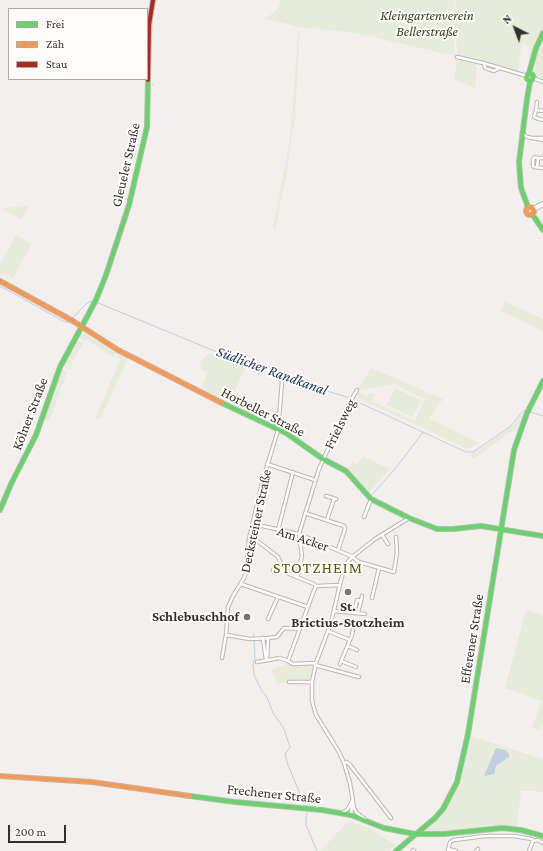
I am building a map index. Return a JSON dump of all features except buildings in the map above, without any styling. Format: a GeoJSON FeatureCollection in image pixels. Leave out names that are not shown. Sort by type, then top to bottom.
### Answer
{"type":"FeatureCollection","features":[{"type":"Feature","properties":{"kind":"main road","name":"Gleueler Straße"},"geometry":{"type":"LineString","coordinates":[[148,78],[149,25],[153,0]]}},
{"type":"Feature","properties":{"kind":"main road"},"geometry":{"type":"LineString","coordinates":[[543,33],[534,51],[518,162],[519,178],[524,197],[543,230]]}},
{"type":"Feature","properties":{"kind":"main road","name":"Gleueler Straße"},"geometry":{"type":"LineString","coordinates":[[82,327],[106,276],[127,213],[147,130],[148,80]]}},
{"type":"Feature","properties":{"kind":"main road","name":"Horbeller Straße"},"geometry":{"type":"LineString","coordinates":[[0,280],[71,320],[118,350],[293,437],[323,458],[346,471],[371,499],[409,518],[427,526],[442,529],[481,526],[543,536]]}},
{"type":"Feature","properties":{"kind":"main road","name":"Kölner Straße"},"geometry":{"type":"LineString","coordinates":[[0,510],[11,484],[36,435],[57,375],[82,327]]}},
{"type":"Feature","properties":{"kind":"main road","name":"Efferener Straße"},"geometry":{"type":"LineString","coordinates":[[396,851],[435,818],[447,803],[460,774],[469,728],[514,450],[528,411],[543,381]]}},
{"type":"Feature","properties":{"kind":"main road","name":"Frechener Straße"},"geometry":{"type":"LineString","coordinates":[[0,776],[92,782],[235,802],[322,810],[351,815],[384,828],[404,833],[429,834],[502,828],[521,830],[543,836]]}},
{"type":"Feature","properties":{"kind":"main road"},"geometry":{"type":"LineString","coordinates":[[426,826],[425,831],[429,834]]}},
{"type":"Feature","properties":{"kind":"main road"},"geometry":{"type":"LineString","coordinates":[[404,833],[407,837],[407,842]]}},
{"type":"Feature","properties":{"kind":"street"},"geometry":{"type":"LineString","coordinates":[[457,57],[543,82]]}},
{"type":"Feature","properties":{"kind":"street"},"geometry":{"type":"LineString","coordinates":[[537,102],[534,117],[543,120]]}},
{"type":"Feature","properties":{"kind":"street"},"geometry":{"type":"LineString","coordinates":[[536,110],[543,111]]}},
{"type":"Feature","properties":{"kind":"street"},"geometry":{"type":"LineString","coordinates":[[522,133],[527,137],[543,139]]}},
{"type":"Feature","properties":{"kind":"street"},"geometry":{"type":"LineString","coordinates":[[521,141],[527,137]]}},
{"type":"Feature","properties":{"kind":"street"},"geometry":{"type":"LineString","coordinates":[[543,158],[534,158],[532,165],[543,168]]}},
{"type":"Feature","properties":{"kind":"street"},"geometry":{"type":"LineString","coordinates":[[532,210],[543,206]]}},
{"type":"Feature","properties":{"kind":"street","name":"Decksteiner Straße"},"geometry":{"type":"LineString","coordinates":[[222,658],[226,635],[228,607],[247,570],[249,540],[267,464],[278,429],[282,381]]}},
{"type":"Feature","properties":{"kind":"street","name":"Frielsweg"},"geometry":{"type":"LineString","coordinates":[[299,534],[323,458],[352,397],[357,390]]}},
{"type":"Feature","properties":{"kind":"street"},"geometry":{"type":"LineString","coordinates":[[267,464],[315,480]]}},
{"type":"Feature","properties":{"kind":"street"},"geometry":{"type":"LineString","coordinates":[[278,530],[293,472]]}},
{"type":"Feature","properties":{"kind":"street"},"geometry":{"type":"LineString","coordinates":[[326,496],[335,499],[327,520]]}},
{"type":"Feature","properties":{"kind":"street"},"geometry":{"type":"LineString","coordinates":[[364,517],[371,499]]}},
{"type":"Feature","properties":{"kind":"street"},"geometry":{"type":"LineString","coordinates":[[305,513],[343,525],[345,528],[338,550]]}},
{"type":"Feature","properties":{"kind":"street"},"geometry":{"type":"LineString","coordinates":[[366,820],[355,810],[350,783],[344,763],[316,714],[312,701],[312,682],[315,664],[328,631],[339,585],[346,564],[352,557],[382,535],[409,518]]}},
{"type":"Feature","properties":{"kind":"street","name":"Am Acker"},"geometry":{"type":"LineString","coordinates":[[253,524],[299,534],[338,550],[352,557],[358,562],[394,572],[397,552],[396,537]]}},
{"type":"Feature","properties":{"kind":"street"},"geometry":{"type":"LineString","coordinates":[[251,533],[255,539],[278,557],[284,570],[290,575],[316,586],[339,585]]}},
{"type":"Feature","properties":{"kind":"street"},"geometry":{"type":"LineString","coordinates":[[297,577],[302,556],[299,534]]}},
{"type":"Feature","properties":{"kind":"street"},"geometry":{"type":"LineString","coordinates":[[382,535],[388,544]]}},
{"type":"Feature","properties":{"kind":"street"},"geometry":{"type":"LineString","coordinates":[[249,540],[255,539]]}},
{"type":"Feature","properties":{"kind":"street"},"geometry":{"type":"LineString","coordinates":[[372,598],[379,568]]}},
{"type":"Feature","properties":{"kind":"street"},"geometry":{"type":"LineString","coordinates":[[273,570],[279,572],[284,570]]}},
{"type":"Feature","properties":{"kind":"street"},"geometry":{"type":"LineString","coordinates":[[241,584],[308,607]]}},
{"type":"Feature","properties":{"kind":"street"},"geometry":{"type":"LineString","coordinates":[[288,661],[312,592],[316,586]]}},
{"type":"Feature","properties":{"kind":"street"},"geometry":{"type":"LineString","coordinates":[[358,613],[362,596]]}},
{"type":"Feature","properties":{"kind":"street"},"geometry":{"type":"LineString","coordinates":[[268,620],[278,597]]}},
{"type":"Feature","properties":{"kind":"street"},"geometry":{"type":"LineString","coordinates":[[354,612],[357,600],[361,601]]}},
{"type":"Feature","properties":{"kind":"street"},"geometry":{"type":"LineString","coordinates":[[334,611],[365,614]]}},
{"type":"Feature","properties":{"kind":"street"},"geometry":{"type":"LineString","coordinates":[[340,664],[348,646],[354,624]]}},
{"type":"Feature","properties":{"kind":"street"},"geometry":{"type":"LineString","coordinates":[[226,635],[250,639],[268,638],[278,637],[284,628],[300,629]]}},
{"type":"Feature","properties":{"kind":"street"},"geometry":{"type":"LineString","coordinates":[[328,631],[350,640]]}},
{"type":"Feature","properties":{"kind":"street"},"geometry":{"type":"LineString","coordinates":[[263,638],[267,660]]}},
{"type":"Feature","properties":{"kind":"street"},"geometry":{"type":"LineString","coordinates":[[267,660],[268,638]]}},
{"type":"Feature","properties":{"kind":"street"},"geometry":{"type":"LineString","coordinates":[[348,646],[356,650]]}},
{"type":"Feature","properties":{"kind":"street"},"geometry":{"type":"LineString","coordinates":[[257,662],[280,658],[293,664],[315,664],[359,677]]}},
{"type":"Feature","properties":{"kind":"street"},"geometry":{"type":"LineString","coordinates":[[341,661],[356,667]]}},
{"type":"Feature","properties":{"kind":"street"},"geometry":{"type":"LineString","coordinates":[[289,682],[312,682]]}},
{"type":"Feature","properties":{"kind":"street"},"geometry":{"type":"LineString","coordinates":[[344,763],[347,762],[353,769],[391,818]]}},
{"type":"Feature","properties":{"kind":"street"},"geometry":{"type":"LineString","coordinates":[[342,813],[348,809],[352,800]]}},
{"type":"Feature","properties":{"kind":"street"},"geometry":{"type":"LineString","coordinates":[[351,815],[352,800]]}},
{"type":"Feature","properties":{"kind":"street"},"geometry":{"type":"LineString","coordinates":[[456,851],[448,850],[450,842],[454,840],[485,836],[514,836],[532,839],[533,842]]}},
{"type":"Feature","properties":{"kind":"street"},"geometry":{"type":"LineString","coordinates":[[529,851],[533,842],[538,840],[543,843]]}},
{"type":"Feature","properties":{"kind":"green space","name":"Kleingartenverein Bellerstraße"},"geometry":{"type":"Polygon","coordinates":[[[281,0],[455,0],[451,16],[456,56],[355,33],[299,27],[263,18],[269,16],[278,9],[281,0]]]}},
{"type":"Feature","properties":{"kind":"green space"},"geometry":{"type":"Polygon","coordinates":[[[456,0],[543,0],[543,30],[534,45],[527,72],[530,51],[526,45],[522,44],[517,73],[484,61],[458,56],[453,18],[456,0]]]}},
{"type":"Feature","properties":{"kind":"green space"},"geometry":{"type":"Polygon","coordinates":[[[300,30],[295,115],[286,176],[275,229],[273,228],[288,151],[292,118],[298,31],[300,30]]]}},
{"type":"Feature","properties":{"kind":"green space"},"geometry":{"type":"Polygon","coordinates":[[[543,36],[543,79],[537,74],[534,63],[537,47],[543,36]]]}},
{"type":"Feature","properties":{"kind":"green space"},"geometry":{"type":"Polygon","coordinates":[[[458,59],[477,64],[475,88],[454,79],[458,59]]]}},
{"type":"Feature","properties":{"kind":"green space"},"geometry":{"type":"Polygon","coordinates":[[[29,205],[22,219],[1,209],[29,205]]]}},
{"type":"Feature","properties":{"kind":"green space"},"geometry":{"type":"Polygon","coordinates":[[[16,235],[32,244],[13,278],[2,273],[0,276],[0,265],[16,235]]]}},
{"type":"Feature","properties":{"kind":"green space"},"geometry":{"type":"Polygon","coordinates":[[[505,302],[543,319],[543,331],[501,311],[505,302]]]}},
{"type":"Feature","properties":{"kind":"green space"},"geometry":{"type":"Polygon","coordinates":[[[85,332],[117,351],[116,354],[114,354],[113,357],[86,339],[84,341],[79,337],[85,332]]]}},
{"type":"Feature","properties":{"kind":"green space"},"geometry":{"type":"Polygon","coordinates":[[[78,340],[83,343],[69,368],[71,370],[63,366],[78,340]]]}},
{"type":"Feature","properties":{"kind":"green space"},"geometry":{"type":"Polygon","coordinates":[[[208,353],[245,368],[229,404],[202,390],[208,373],[201,369],[200,364],[204,357],[206,358],[208,353]]]}},
{"type":"Feature","properties":{"kind":"green space"},"geometry":{"type":"Polygon","coordinates":[[[120,354],[128,358],[101,418],[95,419],[120,360],[120,354]]]}},
{"type":"Feature","properties":{"kind":"green space"},"geometry":{"type":"Polygon","coordinates":[[[371,368],[443,399],[429,418],[479,443],[470,448],[463,447],[358,398],[355,395],[357,391],[366,397],[369,394],[375,393],[371,401],[415,421],[425,399],[394,384],[359,390],[371,368]]]}},
{"type":"Feature","properties":{"kind":"green space"},"geometry":{"type":"Polygon","coordinates":[[[61,370],[69,373],[67,373],[49,421],[44,420],[61,370]]]}},
{"type":"Feature","properties":{"kind":"green space"},"geometry":{"type":"Polygon","coordinates":[[[395,388],[421,400],[413,417],[387,405],[395,388]]]}},
{"type":"Feature","properties":{"kind":"green space"},"geometry":{"type":"Polygon","coordinates":[[[524,412],[525,413],[517,432],[510,432],[474,459],[470,457],[472,454],[513,426],[524,412]]]}},
{"type":"Feature","properties":{"kind":"green space"},"geometry":{"type":"Polygon","coordinates":[[[362,456],[390,469],[368,493],[354,474],[348,469],[352,462],[358,465],[362,456]]]}},
{"type":"Feature","properties":{"kind":"green space"},"geometry":{"type":"Polygon","coordinates":[[[526,610],[543,615],[543,722],[540,730],[532,727],[542,701],[505,688],[526,610]]]}},
{"type":"Feature","properties":{"kind":"green space"},"geometry":{"type":"Polygon","coordinates":[[[287,663],[311,664],[313,666],[310,681],[290,681],[277,685],[272,669],[287,663]]]}},
{"type":"Feature","properties":{"kind":"green space"},"geometry":{"type":"Polygon","coordinates":[[[470,736],[543,759],[543,793],[535,791],[521,791],[517,827],[490,827],[444,833],[429,833],[426,831],[426,828],[444,810],[460,779],[470,736]]]}},
{"type":"Feature","properties":{"kind":"green space"},"geometry":{"type":"Polygon","coordinates":[[[349,821],[369,828],[396,845],[390,851],[320,851],[349,821]]]}},
{"type":"Feature","properties":{"kind":"water"},"geometry":{"type":"Polygon","coordinates":[[[496,748],[505,750],[509,754],[509,757],[496,766],[494,774],[484,776],[496,748]]]}},
{"type":"Feature","properties":{"kind":"waterway","name":"Südlicher Randkanal"},"geometry":{"type":"LineString","coordinates":[[0,286],[65,322],[70,322]]}},
{"type":"Feature","properties":{"kind":"waterway","name":"Südlicher Randkanal"},"geometry":{"type":"LineString","coordinates":[[72,319],[87,303],[93,301]]}},
{"type":"Feature","properties":{"kind":"waterway","name":"Südlicher Randkanal"},"geometry":{"type":"LineString","coordinates":[[96,302],[270,374],[347,397],[466,452],[473,452],[511,426],[523,411],[543,416]]}},
{"type":"Feature","properties":{"kind":"waterway"},"geometry":{"type":"LineString","coordinates":[[371,496],[399,464],[423,432]]}},
{"type":"Feature","properties":{"kind":"waterway"},"geometry":{"type":"LineString","coordinates":[[254,640],[254,675],[262,691],[267,697],[273,713],[283,727],[290,747],[285,754],[303,801]]}},
{"type":"Feature","properties":{"kind":"waterway"},"geometry":{"type":"LineString","coordinates":[[307,813],[306,825],[317,851]]}},
{"type":"Feature","properties":{"kind":"traffic: fast"},"geometry":{"type":"LineString","coordinates":[[529,73],[536,48],[543,33]]}},
{"type":"Feature","properties":{"kind":"traffic: fast"},"geometry":{"type":"LineString","coordinates":[[530,73],[533,74],[534,77],[533,80],[530,81],[527,80],[526,77],[527,74],[530,73]]}},
{"type":"Feature","properties":{"kind":"traffic: fast"},"geometry":{"type":"LineString","coordinates":[[0,510],[11,484],[36,435],[60,367],[96,300],[106,275],[129,205],[147,127],[148,80]]}},
{"type":"Feature","properties":{"kind":"traffic: fast"},"geometry":{"type":"LineString","coordinates":[[528,207],[521,188],[519,162],[527,99],[530,82],[532,80]]}},
{"type":"Feature","properties":{"kind":"traffic: fast"},"geometry":{"type":"LineString","coordinates":[[532,214],[543,230]]}},
{"type":"Feature","properties":{"kind":"traffic: fast"},"geometry":{"type":"LineString","coordinates":[[396,851],[435,818],[443,809],[457,782],[468,734],[514,450],[527,413],[543,381]]}},
{"type":"Feature","properties":{"kind":"traffic: fast"},"geometry":{"type":"LineString","coordinates":[[222,403],[286,433],[323,459],[346,471],[371,499],[409,518],[437,529],[481,526],[543,536]]}},
{"type":"Feature","properties":{"kind":"traffic: fast"},"geometry":{"type":"LineString","coordinates":[[190,796],[235,802],[322,810],[351,815],[384,828],[415,834],[444,834],[502,828],[521,830],[543,836]]}},
{"type":"Feature","properties":{"kind":"traffic: slow"},"geometry":{"type":"LineString","coordinates":[[530,207],[533,208],[534,211],[533,214],[530,215],[527,214],[526,211],[527,208],[530,207]]}},
{"type":"Feature","properties":{"kind":"traffic: slow"},"geometry":{"type":"LineString","coordinates":[[0,281],[73,321],[118,350],[222,403]]}},
{"type":"Feature","properties":{"kind":"traffic: slow"},"geometry":{"type":"LineString","coordinates":[[0,776],[92,782],[190,796]]}},
{"type":"Feature","properties":{"kind":"traffic: jam"},"geometry":{"type":"LineString","coordinates":[[148,80],[149,25],[153,0]]}},
{"type":"Feature","properties":{"kind":"place","name":"St. Brictius-Stotzheim"},"geometry":{"type":"Point","coordinates":[348,592]}},
{"type":"Feature","properties":{"kind":"place","name":"Schlebuschhof"},"geometry":{"type":"Point","coordinates":[247,617]}},
{"type":"Feature","properties":{"kind":"district","name":"STOTZHEIM"},"geometry":{"type":"Point","coordinates":[318,568]}}]}
